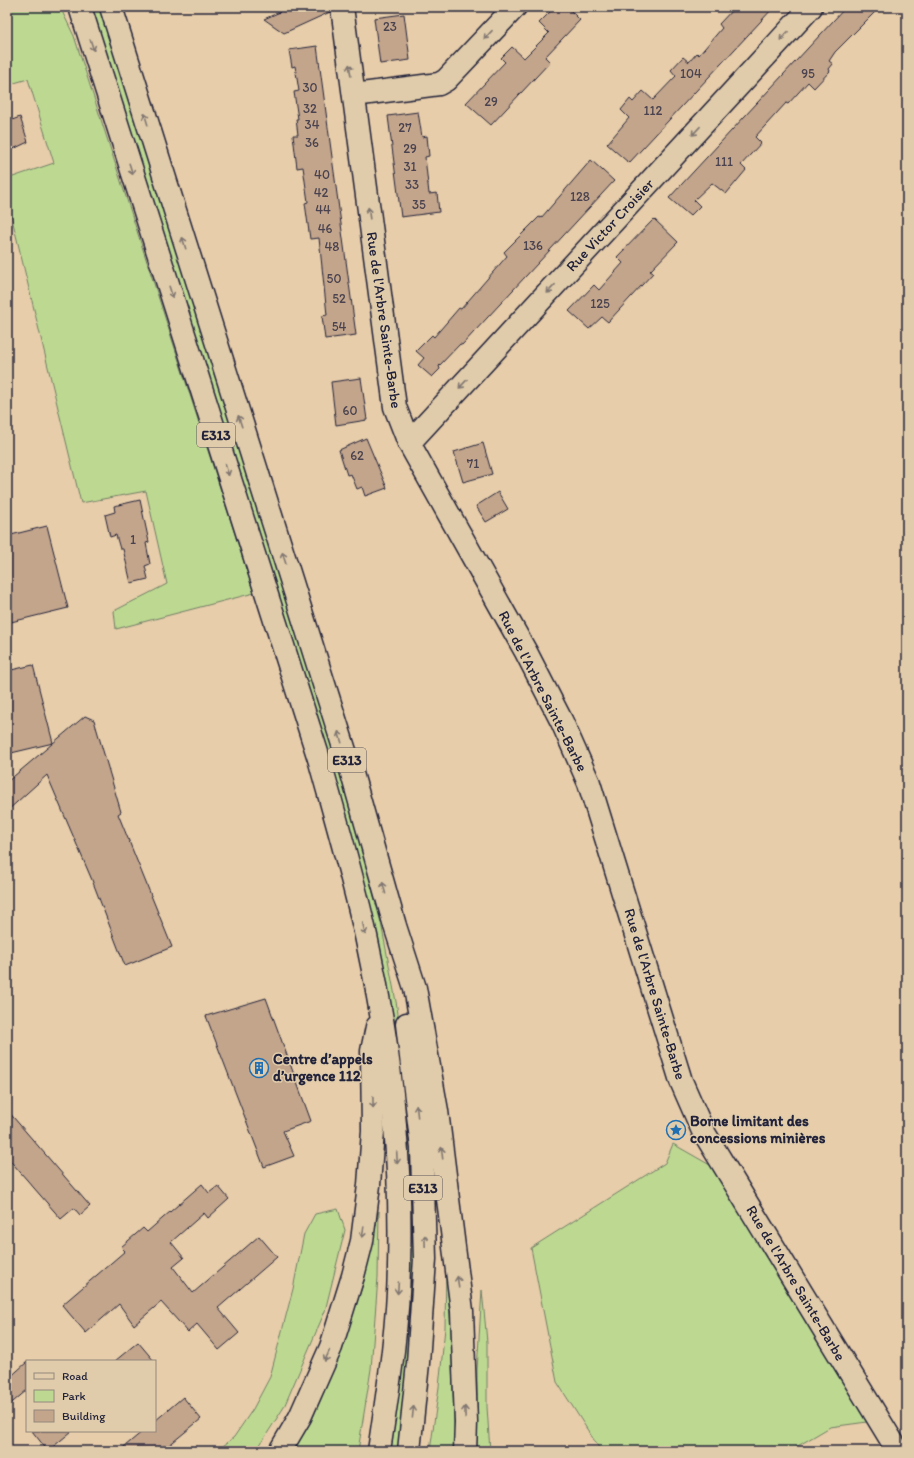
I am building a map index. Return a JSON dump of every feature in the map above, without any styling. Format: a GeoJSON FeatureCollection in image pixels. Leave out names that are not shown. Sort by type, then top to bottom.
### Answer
{"type":"FeatureCollection","features":[{"type":"Feature","properties":{"kind":"main road","name":"E313"},"geometry":{"type":"LineString","coordinates":[[80,7],[320,762],[366,936],[380,1008],[391,1080],[399,1201],[399,1261],[392,1362],[379,1451]]}},
{"type":"Feature","properties":{"kind":"main road","name":"E313"},"geometry":{"type":"LineString","coordinates":[[111,7],[348,762],[395,926],[422,1148],[425,1251],[418,1363],[409,1451]]}},
{"type":"Feature","properties":{"kind":"main road","name":"Rue de l'Arbre Sainte-Barbe"},"geometry":{"type":"LineString","coordinates":[[342,7],[395,407],[408,444],[526,652],[562,722],[586,776],[681,1081],[703,1131],[898,1451]]}},
{"type":"Feature","properties":{"kind":"main road"},"geometry":{"type":"LineString","coordinates":[[354,95],[440,84],[446,80],[515,7]]}},
{"type":"Feature","properties":{"kind":"main road","name":"Rue Victor Croisier"},"geometry":{"type":"LineString","coordinates":[[408,444],[811,7]]}},
{"type":"Feature","properties":{"kind":"main road"},"geometry":{"type":"LineString","coordinates":[[395,926],[415,988],[437,1111],[462,1311],[466,1422],[465,1451]]}},
{"type":"Feature","properties":{"kind":"main road"},"geometry":{"type":"LineString","coordinates":[[280,1451],[300,1417],[331,1347],[362,1241],[370,1185],[373,1131],[372,1051],[380,1008]]}},
{"type":"Feature","properties":{"kind":"green space"},"geometry":{"type":"Polygon","coordinates":[[[7,7],[60,7],[74,36],[254,593],[116,629],[114,611],[167,584],[146,491],[81,503],[7,198],[7,179],[54,163],[28,79],[7,85],[7,7]]]}},
{"type":"Feature","properties":{"kind":"green space"},"geometry":{"type":"Polygon","coordinates":[[[90,7],[100,7],[335,757],[360,842],[381,923],[397,1007],[410,1095],[418,1260],[400,1451],[390,1451],[402,1362],[388,1009],[90,7]]]}},
{"type":"Feature","properties":{"kind":"green space"},"geometry":{"type":"Polygon","coordinates":[[[673,1144],[717,1169],[867,1422],[830,1427],[796,1447],[797,1451],[601,1451],[557,1382],[531,1248],[665,1163],[673,1144]]]}},
{"type":"Feature","properties":{"kind":"green space"},"geometry":{"type":"Polygon","coordinates":[[[338,1209],[345,1230],[325,1311],[284,1407],[256,1451],[217,1451],[234,1437],[253,1409],[270,1377],[293,1289],[304,1234],[315,1214],[338,1209]]]}},
{"type":"Feature","properties":{"kind":"green space"},"geometry":{"type":"Polygon","coordinates":[[[379,1211],[378,1277],[371,1369],[358,1451],[293,1451],[312,1420],[340,1354],[364,1281],[379,1211]]]}},
{"type":"Feature","properties":{"kind":"green space"},"geometry":{"type":"Polygon","coordinates":[[[446,1266],[451,1330],[455,1451],[430,1451],[445,1328],[446,1266]]]}},
{"type":"Feature","properties":{"kind":"green space"},"geometry":{"type":"Polygon","coordinates":[[[482,1290],[487,1342],[487,1407],[490,1451],[477,1451],[477,1370],[482,1290]]]}},
{"type":"Feature","properties":{"kind":"building"},"geometry":{"type":"Polygon","coordinates":[[[278,7],[330,7],[330,12],[284,33],[264,19],[280,12],[278,7]]]}},
{"type":"Feature","properties":{"kind":"building"},"geometry":{"type":"Polygon","coordinates":[[[555,7],[567,7],[580,20],[545,57],[550,62],[491,125],[466,103],[505,62],[501,58],[512,47],[524,58],[549,33],[539,23],[555,7]]]}},
{"type":"Feature","properties":{"kind":"building"},"geometry":{"type":"Polygon","coordinates":[[[735,7],[774,7],[629,163],[607,144],[629,118],[621,110],[630,99],[633,102],[643,91],[653,100],[676,76],[671,70],[683,57],[689,62],[697,53],[699,55],[722,28],[719,24],[735,7]]]}},
{"type":"Feature","properties":{"kind":"building"},"geometry":{"type":"Polygon","coordinates":[[[846,7],[880,7],[835,52],[829,61],[833,64],[829,69],[830,71],[814,88],[808,82],[788,104],[786,103],[755,137],[761,143],[741,165],[746,170],[726,194],[712,183],[694,200],[700,206],[690,216],[669,198],[846,7]]]}},
{"type":"Feature","properties":{"kind":"building"},"geometry":{"type":"Polygon","coordinates":[[[404,14],[410,60],[380,64],[374,18],[404,14]]]}},
{"type":"Feature","properties":{"kind":"building"},"geometry":{"type":"Polygon","coordinates":[[[317,46],[356,335],[325,339],[322,316],[327,315],[319,238],[310,239],[305,203],[308,202],[303,167],[297,168],[293,135],[298,135],[296,119],[298,119],[294,92],[299,91],[295,66],[292,67],[289,50],[317,46]]]}},
{"type":"Feature","properties":{"kind":"building"},"geometry":{"type":"Polygon","coordinates":[[[418,112],[422,137],[427,136],[429,156],[425,157],[429,194],[437,193],[439,212],[401,217],[388,116],[418,112]]]}},
{"type":"Feature","properties":{"kind":"building"},"geometry":{"type":"Polygon","coordinates":[[[20,117],[28,142],[7,152],[7,122],[20,117]]]}},
{"type":"Feature","properties":{"kind":"building"},"geometry":{"type":"Polygon","coordinates":[[[591,160],[614,181],[462,345],[460,344],[439,366],[440,369],[432,377],[418,365],[424,358],[416,351],[432,335],[434,337],[459,308],[461,309],[507,256],[504,252],[539,217],[541,218],[591,160]]]}},
{"type":"Feature","properties":{"kind":"building"},"geometry":{"type":"Polygon","coordinates":[[[654,219],[678,242],[650,271],[653,273],[608,322],[602,317],[589,329],[569,311],[594,285],[599,290],[623,263],[617,257],[654,219]]]}},
{"type":"Feature","properties":{"kind":"building"},"geometry":{"type":"Polygon","coordinates":[[[361,378],[367,420],[336,425],[331,382],[361,378]]]}},
{"type":"Feature","properties":{"kind":"building"},"geometry":{"type":"Polygon","coordinates":[[[366,438],[387,488],[365,496],[362,487],[357,489],[351,474],[347,475],[339,450],[366,438]]]}},
{"type":"Feature","properties":{"kind":"building"},"geometry":{"type":"Polygon","coordinates":[[[483,443],[492,474],[463,482],[454,452],[483,443]]]}},
{"type":"Feature","properties":{"kind":"building"},"geometry":{"type":"Polygon","coordinates":[[[498,492],[508,509],[486,522],[476,506],[498,492]]]}},
{"type":"Feature","properties":{"kind":"building"},"geometry":{"type":"Polygon","coordinates":[[[140,500],[149,542],[146,543],[150,564],[145,566],[148,579],[131,583],[123,549],[120,549],[116,535],[110,537],[105,515],[115,512],[114,506],[140,500]]]}},
{"type":"Feature","properties":{"kind":"building"},"geometry":{"type":"Polygon","coordinates":[[[47,526],[68,608],[7,623],[7,536],[47,526]]]}},
{"type":"Feature","properties":{"kind":"building"},"geometry":{"type":"Polygon","coordinates":[[[33,665],[53,743],[7,754],[7,671],[33,665]]]}},
{"type":"Feature","properties":{"kind":"building"},"geometry":{"type":"Polygon","coordinates":[[[85,716],[94,720],[121,812],[118,814],[172,947],[125,966],[92,880],[47,775],[7,811],[7,782],[85,716]]]}},
{"type":"Feature","properties":{"kind":"building","name":"Centre d’appels d’urgence 112"},"geometry":{"type":"Polygon","coordinates":[[[266,998],[311,1121],[283,1131],[294,1156],[264,1167],[206,1016],[266,998]]]}},
{"type":"Feature","properties":{"kind":"building"},"geometry":{"type":"Polygon","coordinates":[[[7,1110],[90,1206],[80,1215],[74,1208],[61,1219],[7,1157],[7,1110]]]}},
{"type":"Feature","properties":{"kind":"building"},"geometry":{"type":"Polygon","coordinates":[[[202,1184],[209,1193],[218,1186],[229,1199],[208,1218],[204,1213],[171,1242],[184,1258],[173,1267],[193,1293],[259,1236],[277,1257],[218,1308],[239,1333],[219,1350],[197,1324],[188,1332],[161,1302],[134,1325],[119,1304],[86,1333],[62,1305],[125,1251],[121,1247],[143,1228],[147,1232],[202,1184]]]}},
{"type":"Feature","properties":{"kind":"building"},"geometry":{"type":"Polygon","coordinates":[[[138,1342],[153,1360],[116,1360],[138,1342]]]}},
{"type":"Feature","properties":{"kind":"building"},"geometry":{"type":"Polygon","coordinates":[[[26,1363],[26,1391],[7,1407],[7,1380],[26,1363]]]}},
{"type":"Feature","properties":{"kind":"building"},"geometry":{"type":"Polygon","coordinates":[[[183,1397],[201,1419],[162,1451],[119,1451],[142,1432],[156,1432],[156,1420],[183,1397]]]}},
{"type":"Feature","properties":{"kind":"building"},"geometry":{"type":"Polygon","coordinates":[[[33,1432],[71,1432],[48,1451],[33,1432]]]}},
{"type":"Feature","properties":{"kind":"place","name":"Centre d’appels d’urgence 112"},"geometry":{"type":"Point","coordinates":[259,1068]}},
{"type":"Feature","properties":{"kind":"place","name":"Borne limitant des concessions minières"},"geometry":{"type":"Point","coordinates":[676,1130]}}]}
